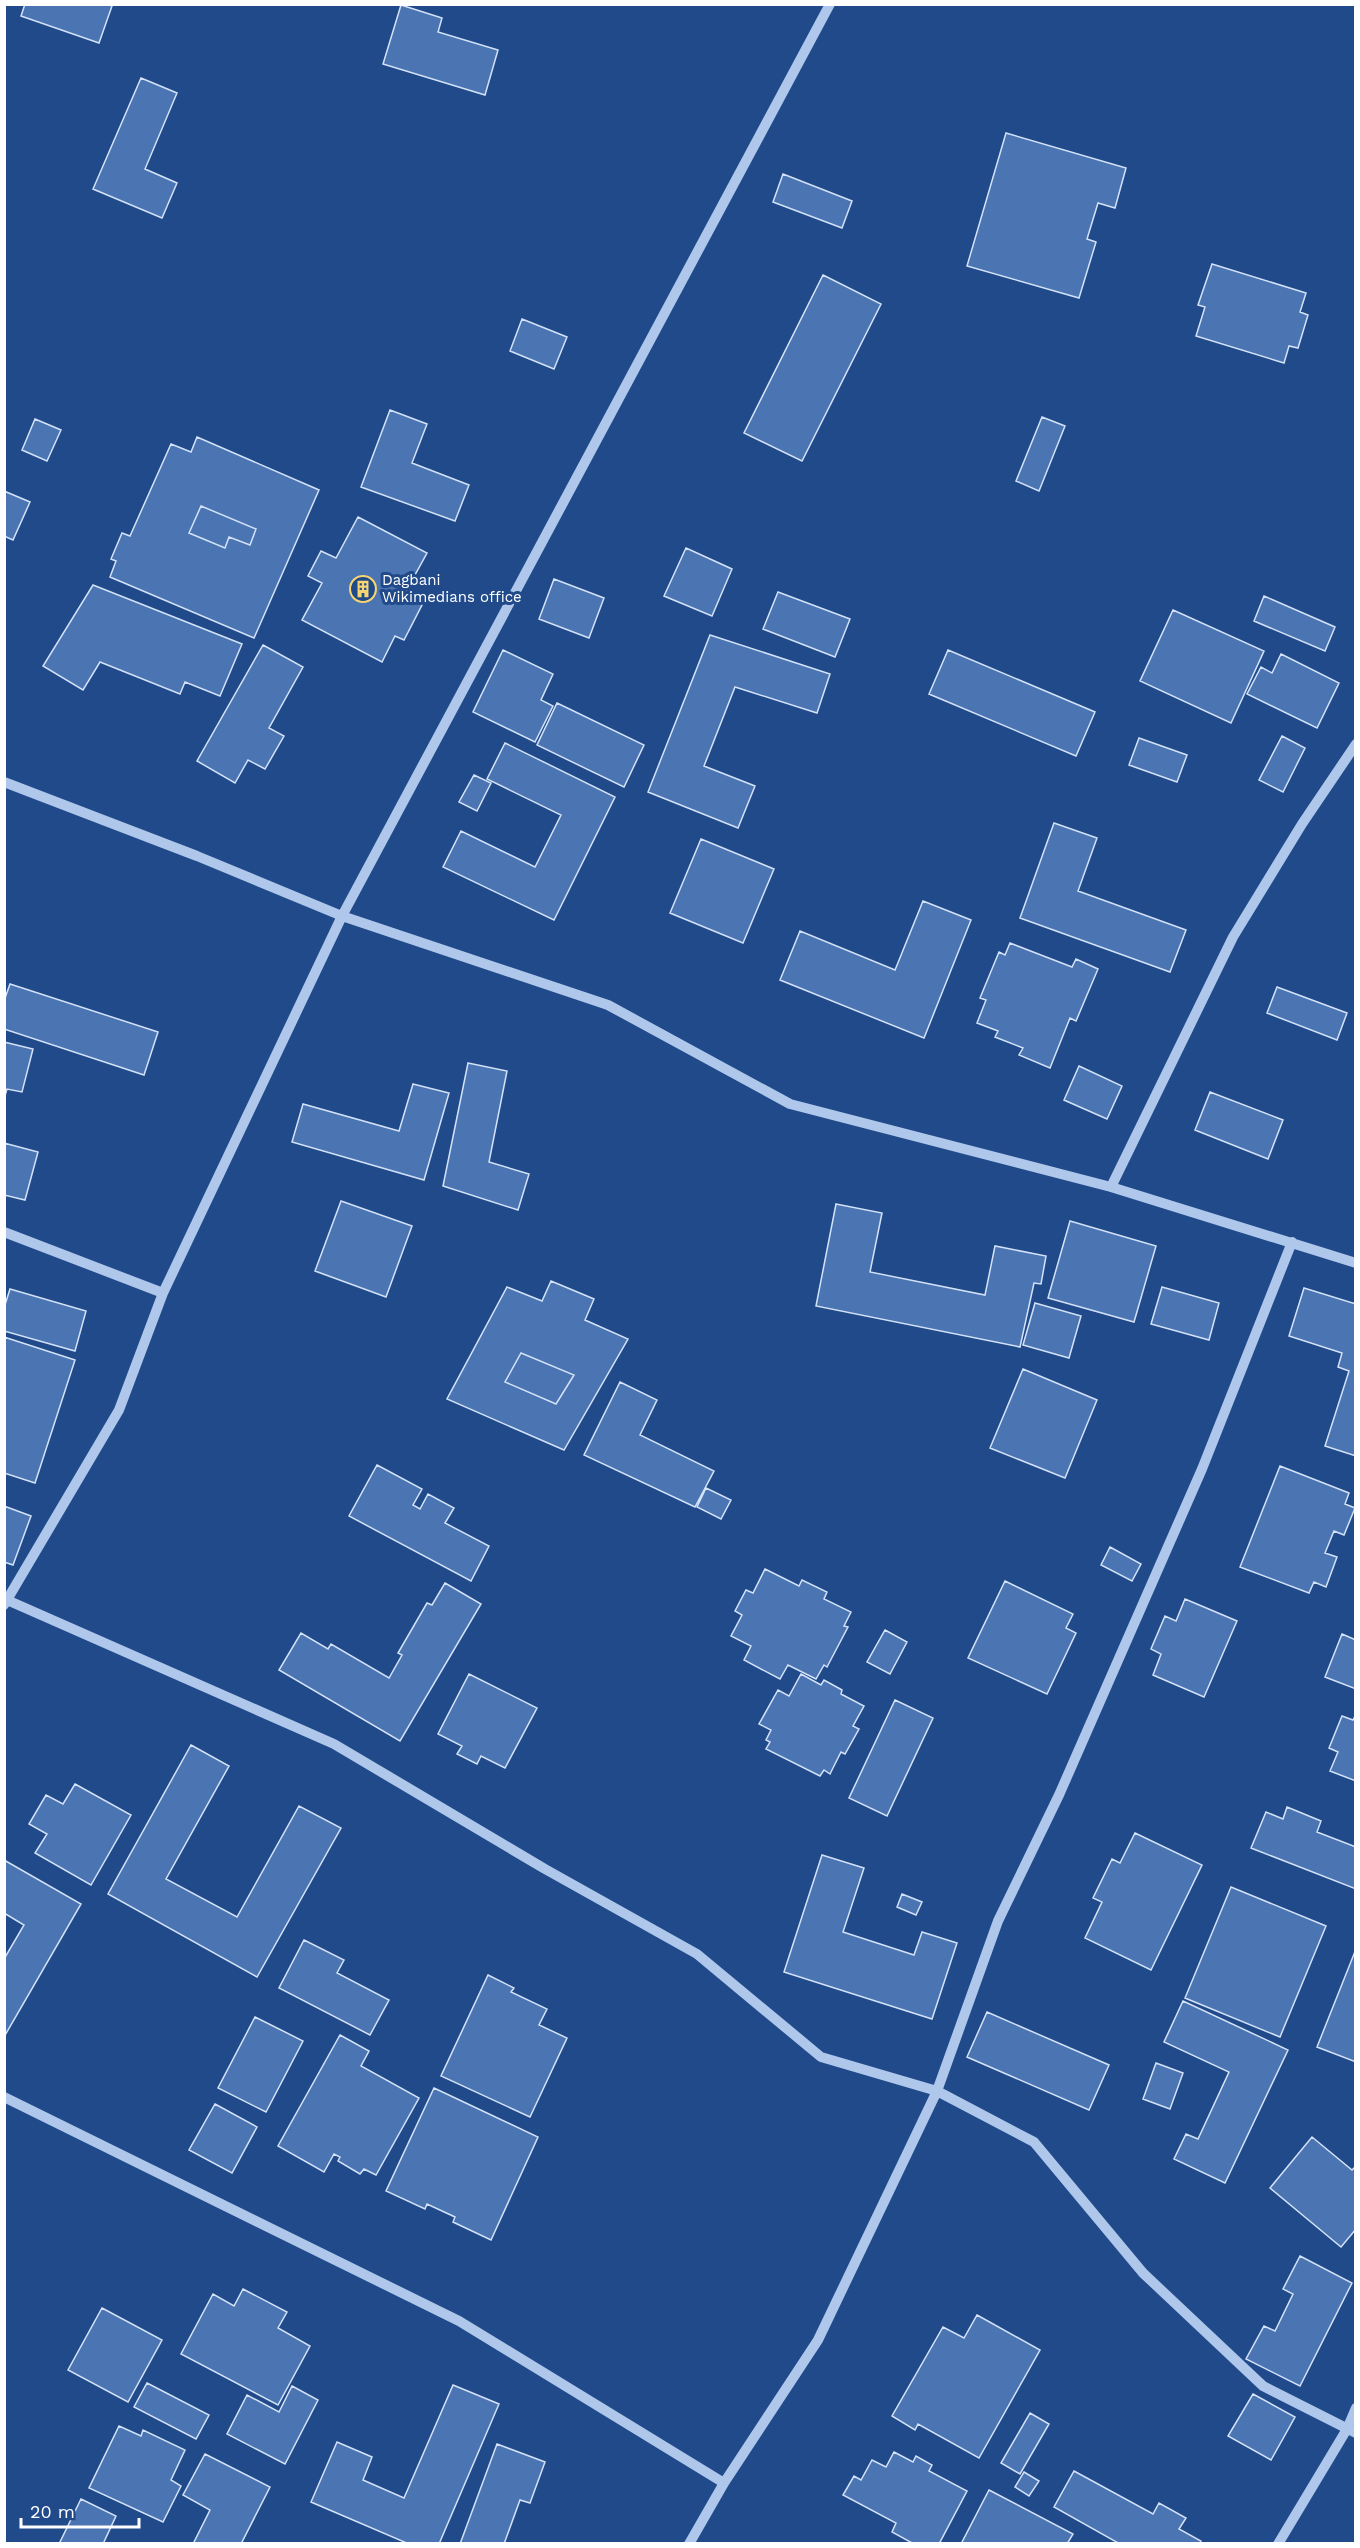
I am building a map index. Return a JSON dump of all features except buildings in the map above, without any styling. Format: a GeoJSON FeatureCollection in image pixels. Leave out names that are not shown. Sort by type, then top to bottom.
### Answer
{"type":"FeatureCollection","features":[{"type":"Feature","properties":{"kind":"street"},"geometry":{"type":"LineString","coordinates":[[830,4],[342,916],[163,1293],[119,1410],[6,1603],[334,1744],[545,1869],[697,1954],[821,2057],[937,2091],[1034,2142],[1143,2273],[1263,2386],[1351,2431]]}},
{"type":"Feature","properties":{"kind":"street"},"geometry":{"type":"LineString","coordinates":[[1111,1187],[1233,937],[1302,824],[1356,744]]}},
{"type":"Feature","properties":{"kind":"street"},"geometry":{"type":"LineString","coordinates":[[4,782],[197,856],[342,916],[608,1005],[790,1104],[1111,1187],[1356,1263]]}},
{"type":"Feature","properties":{"kind":"street"},"geometry":{"type":"LineString","coordinates":[[4,1232],[163,1293]]}},
{"type":"Feature","properties":{"kind":"street"},"geometry":{"type":"LineString","coordinates":[[689,2544],[724,2483],[818,2340],[937,2091],[998,1921],[1059,1795],[1202,1469],[1292,1242]]}},
{"type":"Feature","properties":{"kind":"street"},"geometry":{"type":"LineString","coordinates":[[4,2097],[459,2321],[724,2483]]}},
{"type":"Feature","properties":{"kind":"street"},"geometry":{"type":"LineString","coordinates":[[1278,2544],[1351,2431],[1356,2408]]}},
{"type":"Feature","properties":{"kind":"place","name":"Dagbani Wikimedians office"},"geometry":{"type":"Point","coordinates":[363,589]}}]}
